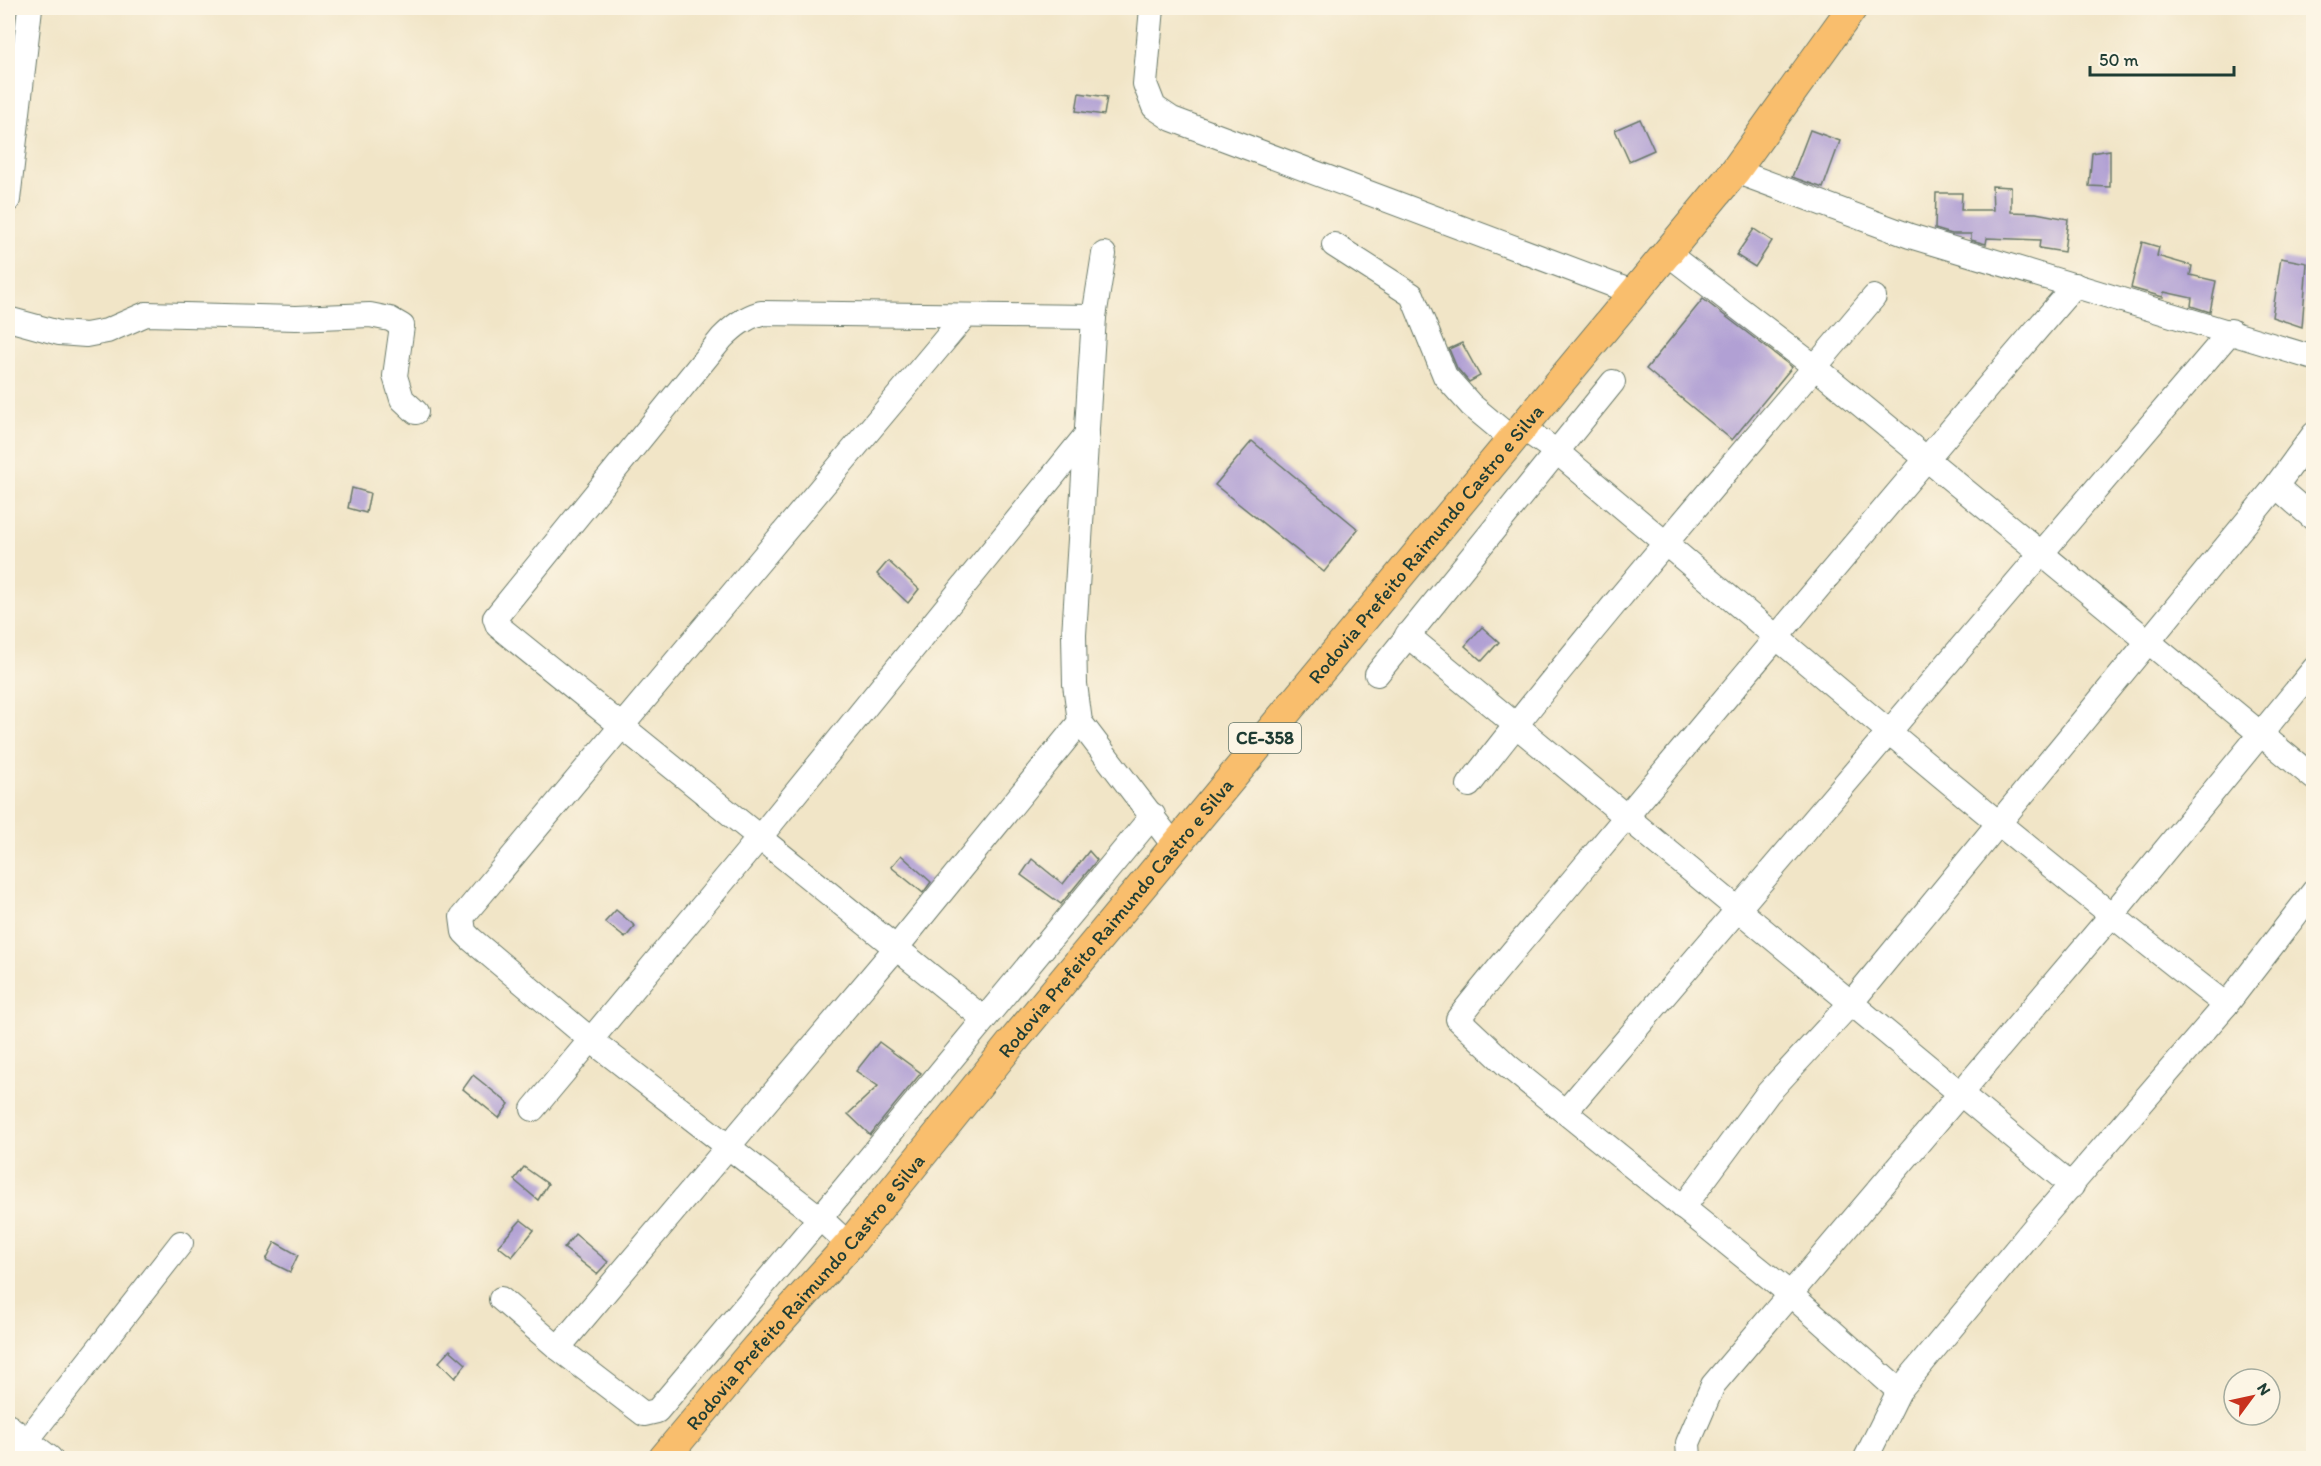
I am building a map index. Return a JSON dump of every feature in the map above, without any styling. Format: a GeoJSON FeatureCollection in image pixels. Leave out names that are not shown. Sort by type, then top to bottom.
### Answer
{"type":"FeatureCollection","features":[{"type":"Feature","properties":{"kind":"main road","name":"Rodovia Prefeito Raimundo Castro e Silva"},"geometry":{"type":"LineString","coordinates":[[674,1455],[757,1347],[849,1245],[1010,1045],[1518,434],[1632,292],[1735,171],[1852,8]]}},
{"type":"Feature","properties":{"kind":"street"},"geometry":{"type":"LineString","coordinates":[[8,200],[30,8]]}},
{"type":"Feature","properties":{"kind":"street"},"geometry":{"type":"LineString","coordinates":[[1152,8],[1145,84],[1154,107],[1172,119],[1632,292]]}},
{"type":"Feature","properties":{"kind":"street"},"geometry":{"type":"LineString","coordinates":[[1735,171],[1910,236],[2232,331],[2313,358]]}},
{"type":"Feature","properties":{"kind":"street"},"geometry":{"type":"LineString","coordinates":[[1334,245],[1412,295],[1444,376],[1471,405],[1518,434],[1557,452],[1777,635],[1999,825],[2226,1005]]}},
{"type":"Feature","properties":{"kind":"street"},"geometry":{"type":"LineString","coordinates":[[1667,253],[1815,367],[1926,457],[2313,778]]}},
{"type":"Feature","properties":{"kind":"street"},"geometry":{"type":"LineString","coordinates":[[1104,254],[1094,317],[1074,634],[1075,684],[1080,722],[1176,848]]}},
{"type":"Feature","properties":{"kind":"street"},"geometry":{"type":"LineString","coordinates":[[1899,1391],[1789,1293],[1508,1066],[1458,1019],[1515,946],[1926,457],[2075,285]]}},
{"type":"Feature","properties":{"kind":"street"},"geometry":{"type":"LineString","coordinates":[[1469,785],[1666,543],[1874,297]]}},
{"type":"Feature","properties":{"kind":"street"},"geometry":{"type":"LineString","coordinates":[[984,1019],[498,626],[495,618],[722,338],[735,325],[761,313],[1094,317]]}},
{"type":"Feature","properties":{"kind":"street"},"geometry":{"type":"LineString","coordinates":[[8,319],[59,333],[86,334],[107,332],[146,315],[296,318],[370,315],[390,319],[402,326],[395,376],[402,399],[416,412]]}},
{"type":"Feature","properties":{"kind":"street"},"geometry":{"type":"LineString","coordinates":[[849,1245],[820,1218],[591,1040],[471,939],[465,932],[462,917],[964,317]]}},
{"type":"Feature","properties":{"kind":"street"},"geometry":{"type":"LineString","coordinates":[[1565,1112],[2232,331]]}},
{"type":"Feature","properties":{"kind":"street"},"geometry":{"type":"LineString","coordinates":[[1377,674],[1613,382]]}},
{"type":"Feature","properties":{"kind":"street"},"geometry":{"type":"LineString","coordinates":[[532,1109],[760,837],[1087,434]]}},
{"type":"Feature","properties":{"kind":"street"},"geometry":{"type":"LineString","coordinates":[[1683,1208],[1768,1093],[1851,1003],[1999,825],[2147,640],[2276,486],[2313,434]]}},
{"type":"Feature","properties":{"kind":"street"},"geometry":{"type":"LineString","coordinates":[[2276,486],[2313,519]]}},
{"type":"Feature","properties":{"kind":"street"},"geometry":{"type":"LineString","coordinates":[[1407,635],[1959,1095],[2072,1186]]}},
{"type":"Feature","properties":{"kind":"street"},"geometry":{"type":"LineString","coordinates":[[1689,1458],[1688,1443],[1713,1385],[2111,916],[2261,736],[2313,669]]}},
{"type":"Feature","properties":{"kind":"street"},"geometry":{"type":"LineString","coordinates":[[558,1348],[896,948],[1080,722]]}},
{"type":"Feature","properties":{"kind":"street"},"geometry":{"type":"LineString","coordinates":[[501,1299],[558,1348],[644,1414],[657,1411],[820,1218],[1153,815]]}},
{"type":"Feature","properties":{"kind":"street"},"geometry":{"type":"LineString","coordinates":[[1866,1458],[1899,1391],[2034,1228],[2226,1005],[2313,891]]}},
{"type":"Feature","properties":{"kind":"street"},"geometry":{"type":"LineString","coordinates":[[20,1449],[182,1243]]}},
{"type":"Feature","properties":{"kind":"street"},"geometry":{"type":"LineString","coordinates":[[8,1426],[20,1449],[50,1458]]}},
{"type":"Feature","properties":{"kind":"building"},"geometry":{"type":"Polygon","coordinates":[[[1079,93],[1107,97],[1104,115],[1076,111],[1079,93]]]}},
{"type":"Feature","properties":{"kind":"building"},"geometry":{"type":"Polygon","coordinates":[[[1640,119],[1654,150],[1629,161],[1615,130],[1640,119]]]}},
{"type":"Feature","properties":{"kind":"building"},"geometry":{"type":"Polygon","coordinates":[[[1810,130],[1840,141],[1823,188],[1792,177],[1810,130]]]}},
{"type":"Feature","properties":{"kind":"building"},"geometry":{"type":"Polygon","coordinates":[[[2110,150],[2110,187],[2089,186],[2092,153],[2110,150]]]}},
{"type":"Feature","properties":{"kind":"building"},"geometry":{"type":"Polygon","coordinates":[[[1992,186],[2011,187],[2011,212],[2036,213],[2068,219],[2064,252],[2039,248],[2040,240],[1987,238],[1986,244],[1971,240],[1971,234],[1952,234],[1935,229],[1936,193],[1962,193],[1961,210],[1993,210],[1992,186]]]}},
{"type":"Feature","properties":{"kind":"building"},"geometry":{"type":"Polygon","coordinates":[[[1754,229],[1772,241],[1755,267],[1736,255],[1754,229]]]}},
{"type":"Feature","properties":{"kind":"building"},"geometry":{"type":"Polygon","coordinates":[[[2142,242],[2159,247],[2157,256],[2192,266],[2190,275],[2216,281],[2210,312],[2191,306],[2192,298],[2164,292],[2163,297],[2131,288],[2142,242]]]}},
{"type":"Feature","properties":{"kind":"building"},"geometry":{"type":"Polygon","coordinates":[[[2281,258],[2307,263],[2302,327],[2272,317],[2281,258]]]}},
{"type":"Feature","properties":{"kind":"building"},"geometry":{"type":"Polygon","coordinates":[[[1703,299],[1792,367],[1732,440],[1646,369],[1703,299]]]}},
{"type":"Feature","properties":{"kind":"building"},"geometry":{"type":"Polygon","coordinates":[[[1462,343],[1480,376],[1469,382],[1457,368],[1449,349],[1462,343]]]}},
{"type":"Feature","properties":{"kind":"building"},"geometry":{"type":"Polygon","coordinates":[[[1252,441],[1358,529],[1324,572],[1215,485],[1252,441]]]}},
{"type":"Feature","properties":{"kind":"building"},"geometry":{"type":"Polygon","coordinates":[[[352,488],[370,493],[366,513],[348,508],[352,488]]]}},
{"type":"Feature","properties":{"kind":"building"},"geometry":{"type":"Polygon","coordinates":[[[888,561],[919,589],[908,603],[877,574],[888,561]]]}},
{"type":"Feature","properties":{"kind":"building"},"geometry":{"type":"Polygon","coordinates":[[[1482,627],[1499,642],[1482,661],[1465,646],[1482,627]]]}},
{"type":"Feature","properties":{"kind":"building"},"geometry":{"type":"Polygon","coordinates":[[[1089,851],[1097,860],[1061,904],[1021,875],[1032,859],[1063,884],[1089,851]]]}},
{"type":"Feature","properties":{"kind":"building"},"geometry":{"type":"Polygon","coordinates":[[[901,855],[931,882],[923,893],[891,867],[901,855]]]}},
{"type":"Feature","properties":{"kind":"building"},"geometry":{"type":"Polygon","coordinates":[[[616,910],[635,926],[625,938],[605,922],[616,910]]]}},
{"type":"Feature","properties":{"kind":"building"},"geometry":{"type":"Polygon","coordinates":[[[879,1042],[921,1073],[870,1135],[848,1114],[878,1086],[856,1071],[879,1042]]]}},
{"type":"Feature","properties":{"kind":"building"},"geometry":{"type":"Polygon","coordinates":[[[473,1075],[509,1104],[499,1118],[463,1089],[473,1075]]]}},
{"type":"Feature","properties":{"kind":"building"},"geometry":{"type":"Polygon","coordinates":[[[524,1167],[548,1184],[538,1200],[514,1180],[524,1167]]]}},
{"type":"Feature","properties":{"kind":"building"},"geometry":{"type":"Polygon","coordinates":[[[521,1220],[534,1230],[512,1257],[498,1246],[521,1220]]]}},
{"type":"Feature","properties":{"kind":"building"},"geometry":{"type":"Polygon","coordinates":[[[575,1234],[608,1262],[597,1274],[564,1248],[575,1234]]]}},
{"type":"Feature","properties":{"kind":"building"},"geometry":{"type":"Polygon","coordinates":[[[275,1242],[298,1255],[290,1272],[266,1260],[275,1242]]]}},
{"type":"Feature","properties":{"kind":"building"},"geometry":{"type":"Polygon","coordinates":[[[450,1350],[466,1364],[455,1378],[439,1362],[450,1350]]]}}]}
